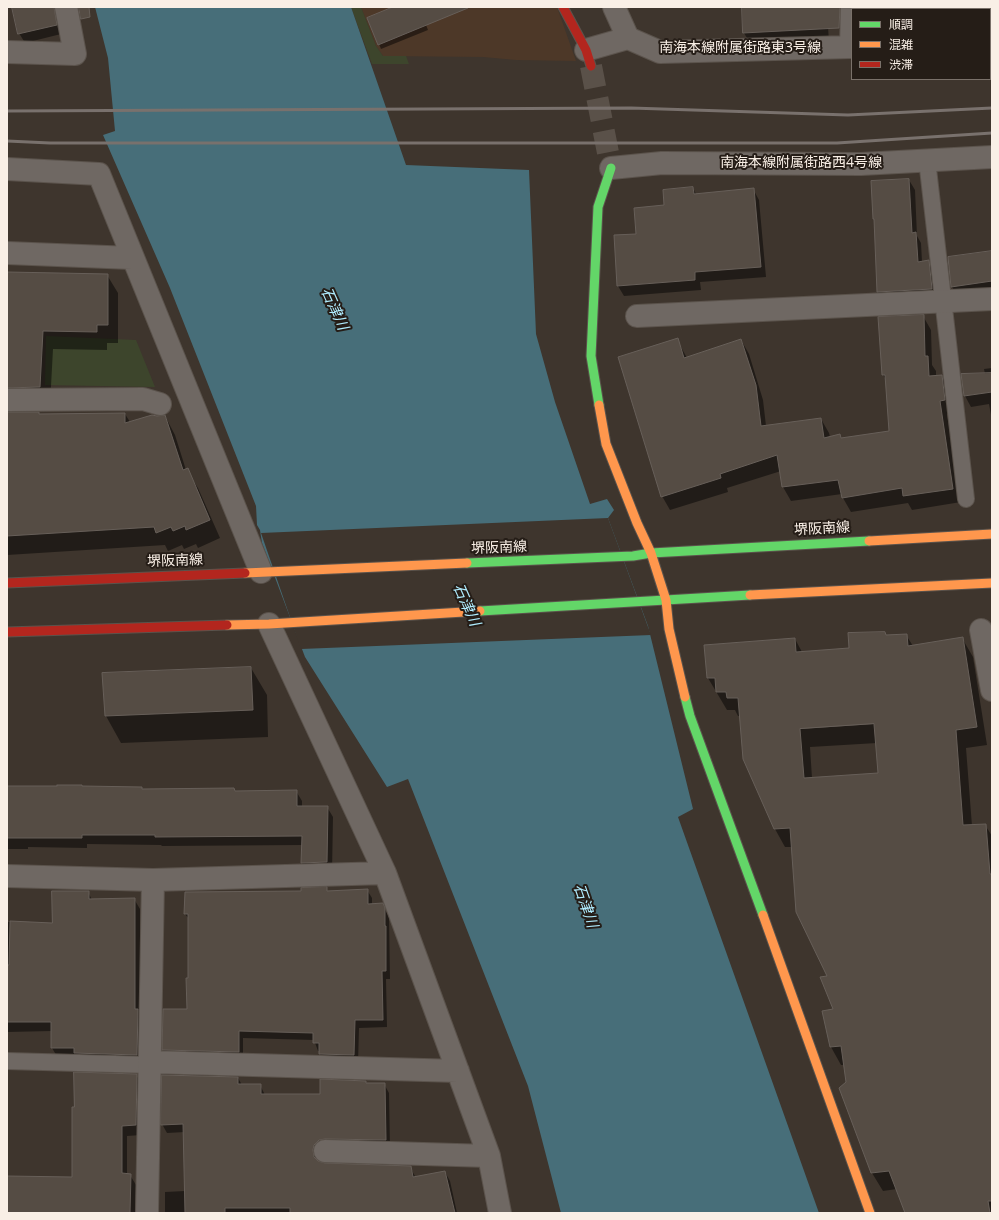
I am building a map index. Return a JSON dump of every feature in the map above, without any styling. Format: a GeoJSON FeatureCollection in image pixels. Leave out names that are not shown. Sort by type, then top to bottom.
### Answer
{"type":"FeatureCollection","features":[{"type":"Feature","properties":{"kind":"main road"},"geometry":{"type":"LineString","coordinates":[[563,7],[589,58]]}},
{"type":"Feature","properties":{"kind":"main road"},"geometry":{"type":"LineString","coordinates":[[611,168],[598,207],[591,356],[606,444],[637,523],[651,553],[666,600],[669,630],[690,716],[775,947],[870,1213]]}},
{"type":"Feature","properties":{"kind":"main road","name":"堺阪南線"},"geometry":{"type":"LineString","coordinates":[[7,583],[633,556],[651,553],[992,534]]}},
{"type":"Feature","properties":{"kind":"main road"},"geometry":{"type":"LineString","coordinates":[[7,632],[280,623],[647,601],[992,583]]}},
{"type":"Feature","properties":{"kind":"street"},"geometry":{"type":"LineString","coordinates":[[7,52],[75,54],[66,7]]}},
{"type":"Feature","properties":{"kind":"street"},"geometry":{"type":"LineString","coordinates":[[589,58],[628,38],[614,7]]}},
{"type":"Feature","properties":{"kind":"street","name":"南海本線附属街路東3号線"},"geometry":{"type":"LineString","coordinates":[[628,38],[660,52],[851,47]]}},
{"type":"Feature","properties":{"kind":"street","name":"南海本線附属街路西4号線"},"geometry":{"type":"LineString","coordinates":[[611,168],[662,163],[861,164],[992,156]]}},
{"type":"Feature","properties":{"kind":"street"},"geometry":{"type":"LineString","coordinates":[[7,169],[99,174],[132,258],[267,571]]}},
{"type":"Feature","properties":{"kind":"street"},"geometry":{"type":"LineString","coordinates":[[7,254],[132,258]]}},
{"type":"Feature","properties":{"kind":"street"},"geometry":{"type":"LineString","coordinates":[[637,316],[943,303],[992,299]]}},
{"type":"Feature","properties":{"kind":"street"},"geometry":{"type":"LineString","coordinates":[[7,400],[143,399],[160,404]]}},
{"type":"Feature","properties":{"kind":"street"},"geometry":{"type":"LineString","coordinates":[[280,623],[385,873],[489,1156],[500,1213]]}},
{"type":"Feature","properties":{"kind":"street"},"geometry":{"type":"LineString","coordinates":[[981,630],[992,690]]}},
{"type":"Feature","properties":{"kind":"street"},"geometry":{"type":"LineString","coordinates":[[7,876],[152,880],[385,873]]}},
{"type":"Feature","properties":{"kind":"street"},"geometry":{"type":"LineString","coordinates":[[147,1213],[152,880]]}},
{"type":"Feature","properties":{"kind":"street"},"geometry":{"type":"LineString","coordinates":[[150,1064],[458,1071]]}},
{"type":"Feature","properties":{"kind":"street"},"geometry":{"type":"LineString","coordinates":[[325,1151],[489,1156]]}},
{"type":"Feature","properties":{"kind":"lane"},"geometry":{"type":"LineString","coordinates":[[927,160],[966,499]]}},
{"type":"Feature","properties":{"kind":"lane"},"geometry":{"type":"LineString","coordinates":[[7,1061],[150,1064]]}},
{"type":"Feature","properties":{"kind":"shaded area"},"geometry":{"type":"Polygon","coordinates":[[[361,7],[557,7],[576,61],[516,60],[483,57],[383,56],[376,46],[361,7]]]}},
{"type":"Feature","properties":{"kind":"green space"},"geometry":{"type":"Polygon","coordinates":[[[351,7],[361,7],[376,46],[383,56],[406,56],[409,64],[372,64],[351,7]]]}},
{"type":"Feature","properties":{"kind":"green space"},"geometry":{"type":"Polygon","coordinates":[[[46,336],[136,340],[155,387],[45,385],[46,336]]]}},
{"type":"Feature","properties":{"kind":"water","name":"石津川"},"geometry":{"type":"Polygon","coordinates":[[[95,7],[351,7],[406,165],[529,170],[536,334],[555,402],[590,504],[607,499],[614,510],[608,518],[648,626],[693,809],[678,817],[819,1213],[561,1213],[528,1086],[408,779],[387,787],[305,657],[262,543],[260,530],[257,525],[256,506],[170,288],[103,135],[115,131],[108,58],[95,7]]]}},
{"type":"Feature","properties":{"kind":"pier"},"geometry":{"type":"Polygon","coordinates":[[[608,518],[651,635],[301,649],[261,533],[608,518]]]}},
{"type":"Feature","properties":{"kind":"building"},"geometry":{"type":"Polygon","coordinates":[[[12,7],[54,7],[57,25],[18,34],[12,7]]]}},
{"type":"Feature","properties":{"kind":"building"},"geometry":{"type":"Polygon","coordinates":[[[79,7],[89,7],[90,17],[81,19],[79,7]]]}},
{"type":"Feature","properties":{"kind":"building"},"geometry":{"type":"Polygon","coordinates":[[[393,7],[468,8],[378,45],[367,18],[393,7]]]}},
{"type":"Feature","properties":{"kind":"building"},"geometry":{"type":"Polygon","coordinates":[[[742,7],[840,7],[839,28],[743,33],[742,7]]]}},
{"type":"Feature","properties":{"kind":"building"},"geometry":{"type":"Polygon","coordinates":[[[909,179],[912,233],[916,232],[918,262],[929,260],[932,289],[877,292],[871,181],[909,179]]]}},
{"type":"Feature","properties":{"kind":"building"},"geometry":{"type":"Polygon","coordinates":[[[693,187],[694,194],[754,188],[761,267],[695,272],[695,280],[617,286],[614,235],[636,234],[634,208],[664,205],[663,190],[693,187]]]}},
{"type":"Feature","properties":{"kind":"building"},"geometry":{"type":"Polygon","coordinates":[[[992,251],[992,281],[951,287],[948,257],[992,251]]]}},
{"type":"Feature","properties":{"kind":"building"},"geometry":{"type":"Polygon","coordinates":[[[7,272],[108,274],[108,325],[97,325],[97,332],[43,331],[40,387],[7,388],[7,272]]]}},
{"type":"Feature","properties":{"kind":"building"},"geometry":{"type":"Polygon","coordinates":[[[924,315],[925,356],[928,356],[929,376],[942,375],[945,400],[940,401],[953,489],[903,496],[902,488],[842,498],[838,480],[782,487],[777,455],[720,474],[721,478],[661,497],[618,357],[678,338],[684,358],[741,339],[756,385],[761,426],[821,418],[824,438],[840,434],[841,438],[889,431],[885,375],[882,375],[878,317],[924,315]]]}},
{"type":"Feature","properties":{"kind":"building"},"geometry":{"type":"Polygon","coordinates":[[[992,373],[992,392],[964,396],[961,374],[992,373]]]}},
{"type":"Feature","properties":{"kind":"building"},"geometry":{"type":"Polygon","coordinates":[[[7,412],[39,412],[39,414],[125,413],[125,423],[152,415],[165,415],[183,470],[188,468],[210,520],[186,530],[185,526],[173,531],[171,527],[156,533],[154,527],[7,536],[7,412]]]}},
{"type":"Feature","properties":{"kind":"building"},"geometry":{"type":"Polygon","coordinates":[[[885,632],[886,635],[907,634],[908,646],[963,637],[977,727],[956,730],[963,825],[986,824],[990,874],[992,874],[992,1201],[988,1201],[990,1213],[905,1213],[889,1171],[871,1173],[839,1088],[846,1082],[841,1046],[830,1047],[822,1011],[833,1009],[820,977],[827,976],[796,912],[790,828],[774,829],[743,759],[738,698],[727,698],[726,692],[716,692],[715,678],[707,678],[704,645],[795,638],[796,652],[849,648],[848,633],[885,632]],[[874,724],[800,729],[804,778],[878,773],[874,724]]]}},
{"type":"Feature","properties":{"kind":"building"},"geometry":{"type":"Polygon","coordinates":[[[251,667],[253,710],[105,716],[102,673],[251,667]]]}},
{"type":"Feature","properties":{"kind":"building"},"geometry":{"type":"Polygon","coordinates":[[[57,785],[142,787],[142,789],[234,788],[235,791],[297,790],[297,806],[328,806],[327,862],[301,863],[302,836],[155,837],[155,835],[82,835],[82,838],[7,838],[7,786],[57,785]]]}},
{"type":"Feature","properties":{"kind":"building"},"geometry":{"type":"Polygon","coordinates":[[[327,887],[327,891],[368,889],[368,904],[383,903],[385,908],[386,971],[382,971],[383,1020],[355,1020],[354,1055],[319,1054],[319,1043],[313,1043],[313,1033],[239,1031],[239,1052],[162,1050],[163,1009],[187,1009],[186,978],[188,978],[188,914],[184,914],[185,892],[301,891],[301,888],[327,887]]]}},
{"type":"Feature","properties":{"kind":"building"},"geometry":{"type":"Polygon","coordinates":[[[52,891],[89,891],[89,899],[135,898],[135,1009],[138,1009],[137,1055],[74,1053],[74,1048],[51,1048],[51,1022],[7,1022],[7,965],[9,965],[10,921],[52,923],[52,891]]]}},
{"type":"Feature","properties":{"kind":"building"},"geometry":{"type":"Polygon","coordinates":[[[74,1072],[137,1074],[136,1125],[122,1126],[122,1173],[131,1174],[130,1213],[7,1213],[7,1176],[72,1177],[72,1107],[74,1107],[74,1072]]]}},
{"type":"Feature","properties":{"kind":"building"},"geometry":{"type":"Polygon","coordinates":[[[162,1075],[238,1077],[238,1084],[261,1084],[261,1094],[320,1094],[320,1079],[385,1083],[386,1140],[319,1140],[314,1145],[314,1157],[318,1161],[325,1163],[411,1166],[413,1177],[445,1171],[455,1213],[290,1213],[290,1208],[225,1208],[225,1213],[185,1213],[183,1124],[161,1125],[162,1075]]]}},
{"type":"Feature","properties":{"kind":"tunnel"},"geometry":{"type":"LineString","coordinates":[[591,66],[611,168]]}},
{"type":"Feature","properties":{"kind":"railway"},"geometry":{"type":"LineString","coordinates":[[7,111],[631,108],[848,115],[992,108]]}},
{"type":"Feature","properties":{"kind":"railway"},"geometry":{"type":"LineString","coordinates":[[7,141],[50,143],[837,143],[992,133]]}},
{"type":"Feature","properties":{"kind":"traffic: fast"},"geometry":{"type":"LineString","coordinates":[[599,405],[591,356],[598,207],[611,168]]}},
{"type":"Feature","properties":{"kind":"traffic: fast"},"geometry":{"type":"LineString","coordinates":[[467,563],[633,556],[651,553],[869,541]]}},
{"type":"Feature","properties":{"kind":"traffic: fast"},"geometry":{"type":"LineString","coordinates":[[480,611],[750,595]]}},
{"type":"Feature","properties":{"kind":"traffic: fast"},"geometry":{"type":"LineString","coordinates":[[685,697],[690,716],[763,915]]}},
{"type":"Feature","properties":{"kind":"traffic: slow"},"geometry":{"type":"LineString","coordinates":[[599,405],[606,444],[637,523],[651,553],[666,600],[669,629],[685,697]]}},
{"type":"Feature","properties":{"kind":"traffic: slow"},"geometry":{"type":"LineString","coordinates":[[869,541],[992,534]]}},
{"type":"Feature","properties":{"kind":"traffic: slow"},"geometry":{"type":"LineString","coordinates":[[245,573],[467,563]]}},
{"type":"Feature","properties":{"kind":"traffic: slow"},"geometry":{"type":"LineString","coordinates":[[750,595],[992,583]]}},
{"type":"Feature","properties":{"kind":"traffic: slow"},"geometry":{"type":"LineString","coordinates":[[227,625],[269,624],[480,611]]}},
{"type":"Feature","properties":{"kind":"traffic: slow"},"geometry":{"type":"LineString","coordinates":[[763,915],[870,1213]]}},
{"type":"Feature","properties":{"kind":"traffic: jam"},"geometry":{"type":"LineString","coordinates":[[563,7],[586,50],[591,66]]}},
{"type":"Feature","properties":{"kind":"traffic: jam"},"geometry":{"type":"LineString","coordinates":[[7,583],[245,573]]}},
{"type":"Feature","properties":{"kind":"traffic: jam"},"geometry":{"type":"LineString","coordinates":[[7,632],[227,625]]}}]}
